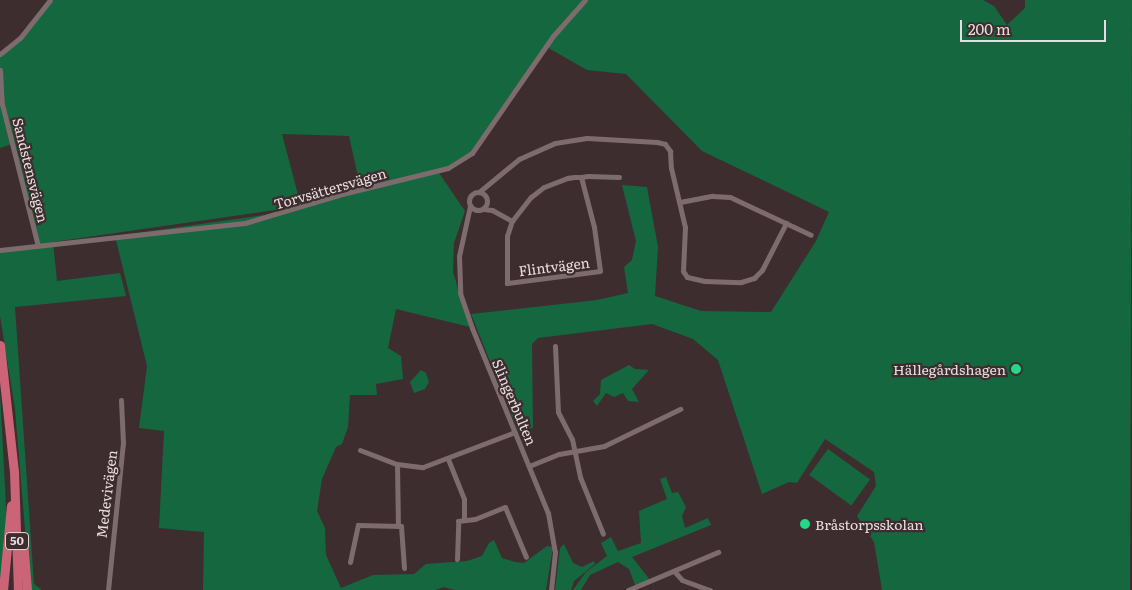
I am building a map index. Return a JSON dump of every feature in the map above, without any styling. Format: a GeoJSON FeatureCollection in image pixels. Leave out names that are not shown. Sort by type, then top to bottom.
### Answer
{"type":"FeatureCollection","features":[{"type":"Feature","properties":{"kind":"highway","name":"50"},"geometry":{"type":"LineString","coordinates":[[0,345],[14,492],[18,590]]}},
{"type":"Feature","properties":{"kind":"highway","name":"50"},"geometry":{"type":"LineString","coordinates":[[0,369],[14,492],[14,590]]}},
{"type":"Feature","properties":{"kind":"highway"},"geometry":{"type":"LineString","coordinates":[[3,590],[14,492]]}},
{"type":"Feature","properties":{"kind":"highway"},"geometry":{"type":"LineString","coordinates":[[14,492],[27,590]]}},
{"type":"Feature","properties":{"kind":"street"},"geometry":{"type":"LineString","coordinates":[[0,54],[20,38],[50,0]]}},
{"type":"Feature","properties":{"kind":"street","name":"Torvsättersvägen"},"geometry":{"type":"LineString","coordinates":[[0,250],[246,223],[455,165],[472,152],[553,36],[585,0]]}},
{"type":"Feature","properties":{"kind":"street","name":"Sandstensvägen"},"geometry":{"type":"LineString","coordinates":[[0,70],[2,104],[38,246]]}},
{"type":"Feature","properties":{"kind":"street"},"geometry":{"type":"LineString","coordinates":[[512,221],[492,210],[470,206],[470,196],[491,184],[519,160],[556,143],[587,138],[662,142],[669,148],[685,235],[683,272],[702,281],[741,282],[754,278],[762,270],[786,223]]}},
{"type":"Feature","properties":{"kind":"street","name":"Flintvägen"},"geometry":{"type":"LineString","coordinates":[[581,177],[594,226],[600,271],[507,282],[505,248],[512,221],[531,196],[544,187],[581,177],[619,177]]}},
{"type":"Feature","properties":{"kind":"street"},"geometry":{"type":"LineString","coordinates":[[487,199],[491,184]]}},
{"type":"Feature","properties":{"kind":"street"},"geometry":{"type":"LineString","coordinates":[[480,192],[487,199],[492,210]]}},
{"type":"Feature","properties":{"kind":"street"},"geometry":{"type":"LineString","coordinates":[[680,202],[712,196],[730,197],[811,235]]}},
{"type":"Feature","properties":{"kind":"street","name":"Slingerbulten"},"geometry":{"type":"LineString","coordinates":[[467,222],[487,199]]}},
{"type":"Feature","properties":{"kind":"street","name":"Slingerbulten"},"geometry":{"type":"LineString","coordinates":[[470,206],[458,264],[462,300],[529,466],[553,534],[555,561],[551,590]]}},
{"type":"Feature","properties":{"kind":"street"},"geometry":{"type":"LineString","coordinates":[[555,346],[556,405],[575,451],[580,476],[603,534]]}},
{"type":"Feature","properties":{"kind":"street","name":"Medevivägen"},"geometry":{"type":"LineString","coordinates":[[108,590],[123,443],[121,400]]}},
{"type":"Feature","properties":{"kind":"street"},"geometry":{"type":"LineString","coordinates":[[529,466],[575,451],[611,443],[680,409]]}},
{"type":"Feature","properties":{"kind":"street"},"geometry":{"type":"LineString","coordinates":[[360,450],[397,464],[423,467],[515,432]]}},
{"type":"Feature","properties":{"kind":"street"},"geometry":{"type":"LineString","coordinates":[[448,459],[464,499],[464,519]]}},
{"type":"Feature","properties":{"kind":"street"},"geometry":{"type":"LineString","coordinates":[[397,464],[398,526]]}},
{"type":"Feature","properties":{"kind":"street"},"geometry":{"type":"LineString","coordinates":[[457,559],[456,525],[464,519],[475,519],[505,507],[526,557]]}},
{"type":"Feature","properties":{"kind":"street"},"geometry":{"type":"LineString","coordinates":[[350,562],[358,525],[398,526],[403,528],[404,568]]}},
{"type":"Feature","properties":{"kind":"street"},"geometry":{"type":"LineString","coordinates":[[628,590],[639,588],[718,552]]}},
{"type":"Feature","properties":{"kind":"street"},"geometry":{"type":"LineString","coordinates":[[674,571],[682,580],[710,590]]}},
{"type":"Feature","properties":{"kind":"green space"},"geometry":{"type":"Polygon","coordinates":[[[48,0],[983,0],[994,6],[1007,25],[1025,8],[1025,0],[1132,0],[1130,590],[882,590],[874,542],[857,516],[876,486],[874,472],[825,439],[797,483],[789,482],[762,494],[718,360],[693,339],[652,324],[538,338],[532,344],[533,428],[518,431],[471,314],[597,300],[628,293],[624,267],[632,260],[636,241],[622,185],[647,187],[658,247],[655,296],[701,311],[771,312],[816,241],[829,212],[702,151],[626,74],[587,70],[545,46],[483,140],[462,162],[437,170],[465,211],[454,243],[453,272],[470,327],[396,309],[388,348],[401,356],[403,379],[376,384],[377,395],[350,395],[348,427],[342,444],[336,447],[322,479],[317,511],[325,528],[326,555],[341,588],[373,575],[414,574],[426,564],[467,561],[482,556],[489,543],[494,540],[502,558],[515,562],[524,563],[547,546],[553,547],[546,590],[456,590],[444,587],[435,590],[203,590],[204,532],[159,528],[164,431],[139,428],[147,366],[115,236],[279,213],[296,207],[53,242],[57,281],[120,273],[126,296],[15,307],[34,584],[42,590],[30,590],[15,409],[0,316],[0,249],[39,244],[12,144],[0,148],[0,53],[17,42],[48,0]],[[282,134],[301,206],[361,190],[349,136],[282,134]]]}},
{"type":"Feature","properties":{"kind":"green space"},"geometry":{"type":"Polygon","coordinates":[[[629,365],[635,369],[649,370],[632,389],[639,402],[628,401],[623,393],[614,397],[606,393],[597,406],[593,401],[600,394],[601,380],[629,365]]]}},
{"type":"Feature","properties":{"kind":"green space"},"geometry":{"type":"Polygon","coordinates":[[[421,370],[426,373],[429,382],[425,389],[414,393],[410,382],[421,370]]]}},
{"type":"Feature","properties":{"kind":"green space"},"geometry":{"type":"Polygon","coordinates":[[[0,392],[7,526],[0,590],[0,392]]]}},
{"type":"Feature","properties":{"kind":"green space"},"geometry":{"type":"Polygon","coordinates":[[[828,449],[870,480],[851,505],[809,475],[828,449]]]}},
{"type":"Feature","properties":{"kind":"green space"},"geometry":{"type":"Polygon","coordinates":[[[666,477],[672,493],[678,492],[686,507],[682,516],[685,528],[708,518],[711,525],[632,557],[650,580],[636,587],[629,569],[618,562],[590,575],[581,590],[573,590],[586,572],[607,556],[601,543],[611,537],[618,551],[641,543],[639,511],[667,499],[660,479],[666,477]]]}},
{"type":"Feature","properties":{"kind":"green space"},"geometry":{"type":"Polygon","coordinates":[[[564,544],[573,563],[582,567],[594,561],[595,564],[574,581],[571,590],[555,590],[560,548],[564,544]]]}},
{"type":"Feature","properties":{"kind":"place","name":"Hällegårdshagen"},"geometry":{"type":"Point","coordinates":[1016,369]}},
{"type":"Feature","properties":{"kind":"place","name":"Bråstorpsskolan"},"geometry":{"type":"Point","coordinates":[805,524]}}]}
